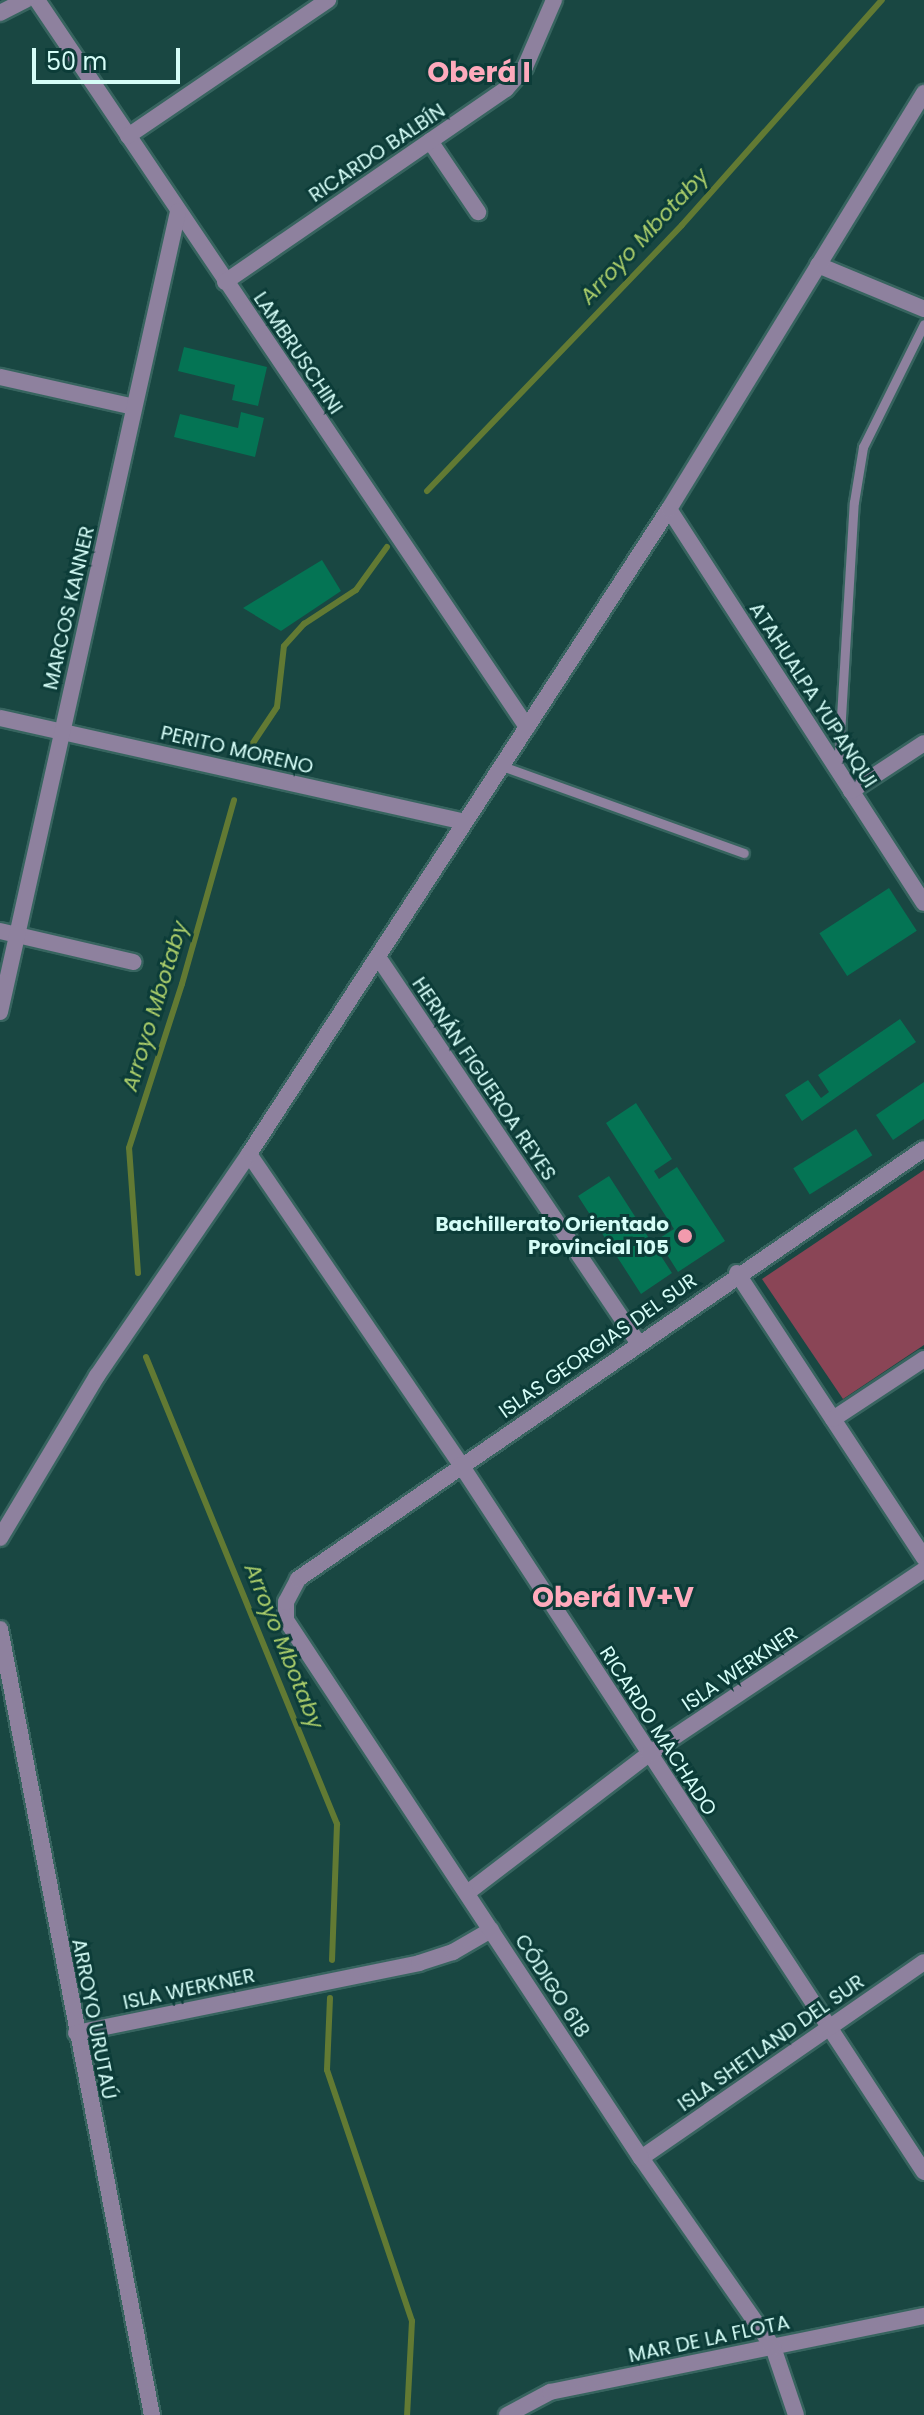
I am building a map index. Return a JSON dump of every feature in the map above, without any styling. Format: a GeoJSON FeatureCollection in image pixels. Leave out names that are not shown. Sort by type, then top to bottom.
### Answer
{"type":"FeatureCollection","features":[{"type":"Feature","properties":{"kind":"street"},"geometry":{"type":"LineString","coordinates":[[0,13],[26,0]]}},
{"type":"Feature","properties":{"kind":"street","name":"LAMBRUSCHINI"},"geometry":{"type":"LineString","coordinates":[[37,0],[527,727]]}},
{"type":"Feature","properties":{"kind":"street"},"geometry":{"type":"LineString","coordinates":[[128,136],[328,0]]}},
{"type":"Feature","properties":{"kind":"street","name":"RICARDO BALBÍN"},"geometry":{"type":"LineString","coordinates":[[225,282],[506,89],[525,67],[554,0]]}},
{"type":"Feature","properties":{"kind":"street"},"geometry":{"type":"LineString","coordinates":[[0,1538],[97,1376],[249,1154],[669,509],[924,93]]}},
{"type":"Feature","properties":{"kind":"street"},"geometry":{"type":"LineString","coordinates":[[430,141],[478,212]]}},
{"type":"Feature","properties":{"kind":"street","name":"MARCOS KANNER"},"geometry":{"type":"LineString","coordinates":[[0,1012],[8,933],[62,731],[178,212]]}},
{"type":"Feature","properties":{"kind":"street"},"geometry":{"type":"LineString","coordinates":[[818,265],[924,309]]}},
{"type":"Feature","properties":{"kind":"street"},"geometry":{"type":"LineString","coordinates":[[0,377],[134,407]]}},
{"type":"Feature","properties":{"kind":"street","name":"ATAHUALPA YUPANQUI"},"geometry":{"type":"LineString","coordinates":[[669,509],[924,903]]}},
{"type":"Feature","properties":{"kind":"street","name":"PERITO MORENO"},"geometry":{"type":"LineString","coordinates":[[0,718],[465,822]]}},
{"type":"Feature","properties":{"kind":"street"},"geometry":{"type":"LineString","coordinates":[[851,791],[924,743]]}},
{"type":"Feature","properties":{"kind":"street"},"geometry":{"type":"LineString","coordinates":[[8,933],[133,962]]}},
{"type":"Feature","properties":{"kind":"street","name":"HERNÁN FIGUEROA REYES"},"geometry":{"type":"LineString","coordinates":[[378,957],[638,1343]]}},
{"type":"Feature","properties":{"kind":"street","name":"ISLAS GEORGIAS DEL SUR"},"geometry":{"type":"LineString","coordinates":[[298,1579],[737,1273],[924,1149]]}},
{"type":"Feature","properties":{"kind":"street","name":"RICARDO MACHADO"},"geometry":{"type":"LineString","coordinates":[[249,1154],[461,1465],[924,2172]]}},
{"type":"Feature","properties":{"kind":"street"},"geometry":{"type":"LineString","coordinates":[[737,1273],[924,1558]]}},
{"type":"Feature","properties":{"kind":"street"},"geometry":{"type":"LineString","coordinates":[[833,1419],[924,1359]]}},
{"type":"Feature","properties":{"kind":"street","name":"ISLA WERKNER"},"geometry":{"type":"LineString","coordinates":[[467,1893],[649,1754],[924,1570]]}},
{"type":"Feature","properties":{"kind":"street","name":"CÓDIGO 618"},"geometry":{"type":"LineString","coordinates":[[298,1579],[286,1602],[286,1620],[641,2158],[773,2347],[796,2415]]}},
{"type":"Feature","properties":{"kind":"street","name":"ARROYO URUTAÚ"},"geometry":{"type":"LineString","coordinates":[[0,1629],[152,2415]]}},
{"type":"Feature","properties":{"kind":"street","name":"ISLA WERKNER"},"geometry":{"type":"LineString","coordinates":[[76,2033],[419,1963],[453,1952],[491,1930]]}},
{"type":"Feature","properties":{"kind":"street","name":"ISLA SHETLAND DEL SUR"},"geometry":{"type":"LineString","coordinates":[[641,2158],[924,1962]]}},
{"type":"Feature","properties":{"kind":"street","name":"MAR DE LA FLOTA"},"geometry":{"type":"LineString","coordinates":[[507,2415],[550,2392],[924,2316]]}},
{"type":"Feature","properties":{"kind":"lane"},"geometry":{"type":"LineString","coordinates":[[838,771],[854,502],[863,447],[924,324]]}},
{"type":"Feature","properties":{"kind":"lane"},"geometry":{"type":"LineString","coordinates":[[502,766],[744,853]]}},
{"type":"Feature","properties":{"kind":"shaded area"},"geometry":{"type":"Polygon","coordinates":[[[924,1170],[924,1345],[843,1399],[762,1279],[924,1170]]]}},
{"type":"Feature","properties":{"kind":"building"},"geometry":{"type":"Polygon","coordinates":[[[184,347],[267,367],[258,406],[232,400],[235,385],[178,371],[184,347]]]}},
{"type":"Feature","properties":{"kind":"building"},"geometry":{"type":"Polygon","coordinates":[[[241,412],[264,418],[255,457],[174,437],[180,414],[238,428],[241,412]]]}},
{"type":"Feature","properties":{"kind":"building"},"geometry":{"type":"Polygon","coordinates":[[[322,560],[341,591],[281,631],[243,608],[322,560]]]}},
{"type":"Feature","properties":{"kind":"building"},"geometry":{"type":"Polygon","coordinates":[[[889,888],[917,931],[847,976],[819,933],[889,888]]]}},
{"type":"Feature","properties":{"kind":"building"},"geometry":{"type":"Polygon","coordinates":[[[900,1019],[916,1042],[802,1121],[785,1095],[808,1080],[821,1098],[829,1092],[818,1075],[900,1019]]]}},
{"type":"Feature","properties":{"kind":"building"},"geometry":{"type":"Polygon","coordinates":[[[924,1082],[924,1119],[893,1140],[876,1115],[924,1082]]]}},
{"type":"Feature","properties":{"kind":"building"},"geometry":{"type":"Polygon","coordinates":[[[636,1103],[672,1159],[654,1171],[659,1179],[677,1167],[725,1241],[678,1272],[666,1253],[661,1256],[672,1273],[641,1294],[578,1196],[609,1176],[652,1243],[674,1229],[606,1123],[636,1103]]]}},
{"type":"Feature","properties":{"kind":"building"},"geometry":{"type":"Polygon","coordinates":[[[856,1129],[872,1155],[810,1195],[793,1168],[856,1129]]]}},
{"type":"Feature","properties":{"kind":"waterway","name":"Arroyo Mbotaby"},"geometry":{"type":"LineString","coordinates":[[427,491],[682,225],[882,0]]}},
{"type":"Feature","properties":{"kind":"waterway","name":"Arroyo Mbotaby"},"geometry":{"type":"LineString","coordinates":[[253,743],[277,707],[284,646],[304,624],[356,590],[387,547]]}},
{"type":"Feature","properties":{"kind":"waterway","name":"Arroyo Mbotaby"},"geometry":{"type":"LineString","coordinates":[[138,1273],[129,1148],[182,984],[234,800]]}},
{"type":"Feature","properties":{"kind":"waterway","name":"Arroyo Mbotaby"},"geometry":{"type":"LineString","coordinates":[[146,1357],[337,1824],[332,1960]]}},
{"type":"Feature","properties":{"kind":"waterway","name":"Arroyo Mbotaby"},"geometry":{"type":"LineString","coordinates":[[330,1998],[327,2070],[412,2321],[407,2415]]}},
{"type":"Feature","properties":{"kind":"place","name":"Bachillerato Orientado Provincial 105"},"geometry":{"type":"Point","coordinates":[685,1236]}},
{"type":"Feature","properties":{"kind":"district","name":"Oberá I"},"geometry":{"type":"Point","coordinates":[479,73]}},
{"type":"Feature","properties":{"kind":"district","name":"Oberá IV+V"},"geometry":{"type":"Point","coordinates":[613,1598]}}]}
